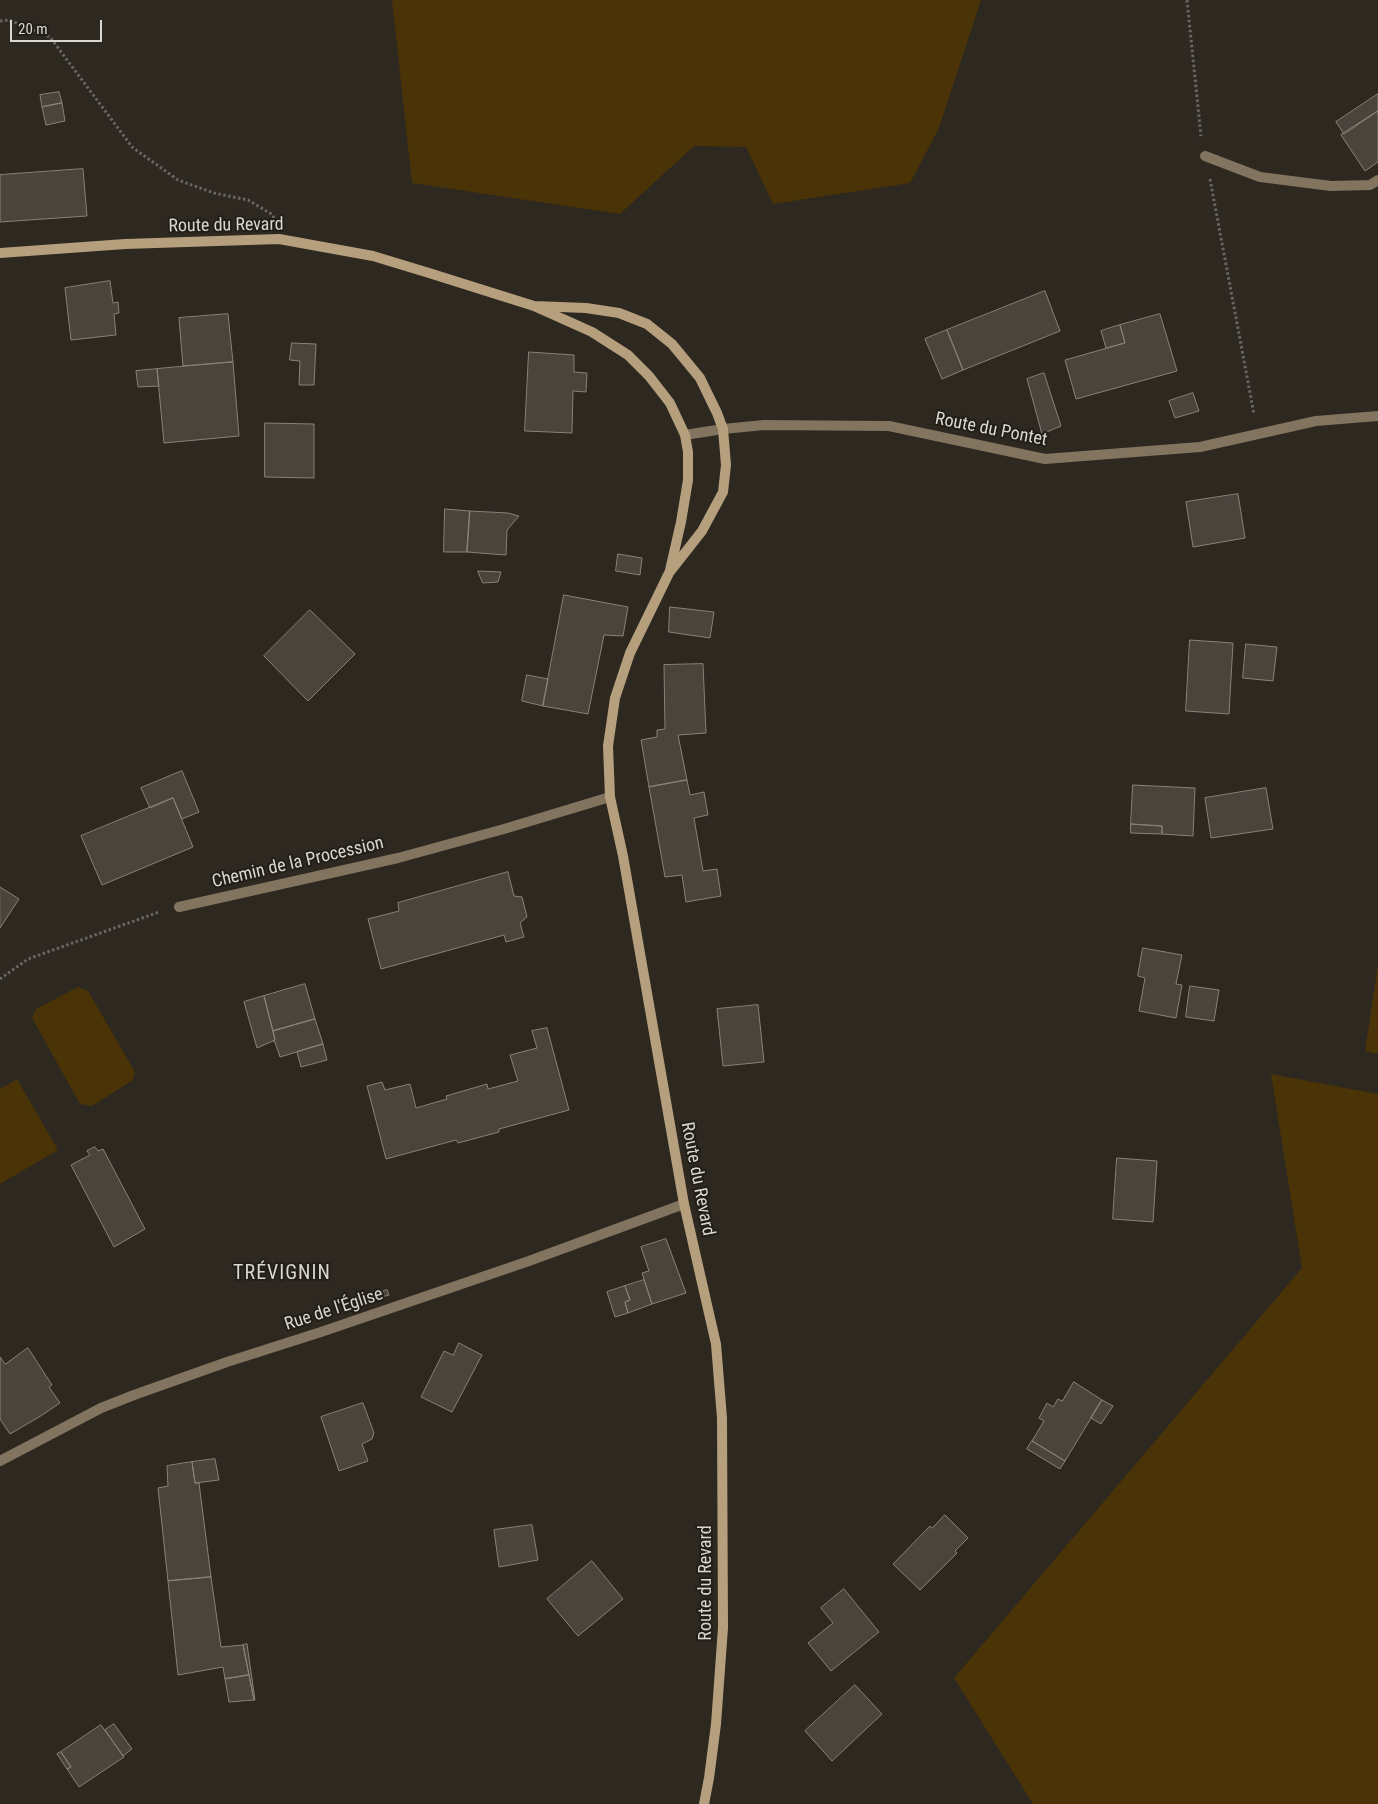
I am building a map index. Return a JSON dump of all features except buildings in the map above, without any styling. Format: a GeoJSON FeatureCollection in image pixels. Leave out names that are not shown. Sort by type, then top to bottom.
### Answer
{"type":"FeatureCollection","features":[{"type":"Feature","properties":{"kind":"main road","name":"Route du Revard"},"geometry":{"type":"LineString","coordinates":[[0,253],[125,244],[279,239],[373,256],[534,306],[592,332],[628,355],[649,376],[670,403],[685,435],[688,452],[688,480],[681,522],[669,573]]}},
{"type":"Feature","properties":{"kind":"main road","name":"Route du Revard"},"geometry":{"type":"LineString","coordinates":[[534,306],[603,310],[619,313],[647,324],[672,344],[700,378],[723,429],[726,465],[723,492],[702,531],[669,573],[630,653],[615,698],[608,746],[610,797],[623,856],[684,1204],[716,1344],[722,1418],[723,1628],[716,1724],[704,1804]]}},
{"type":"Feature","properties":{"kind":"street"},"geometry":{"type":"LineString","coordinates":[[1205,156],[1260,177],[1331,186],[1370,186],[1378,180]]}},
{"type":"Feature","properties":{"kind":"street","name":"Route du Pontet"},"geometry":{"type":"LineString","coordinates":[[685,435],[764,425],[889,426],[1045,459],[1200,447],[1316,421],[1378,416]]}},
{"type":"Feature","properties":{"kind":"street","name":"Chemin de la Procession"},"geometry":{"type":"LineString","coordinates":[[179,907],[398,858],[610,797]]}},
{"type":"Feature","properties":{"kind":"street","name":"Rue de l'Église"},"geometry":{"type":"LineString","coordinates":[[0,1461],[101,1408],[134,1395],[529,1261],[684,1204]]}},
{"type":"Feature","properties":{"kind":"path"},"geometry":{"type":"LineString","coordinates":[[1187,0],[1199,123],[1258,434]]}},
{"type":"Feature","properties":{"kind":"path"},"geometry":{"type":"LineString","coordinates":[[0,20],[9,20],[50,37],[132,147],[178,180],[214,194],[248,200],[273,215],[279,239]]}},
{"type":"Feature","properties":{"kind":"path"},"geometry":{"type":"LineString","coordinates":[[0,979],[28,959],[151,913],[179,907]]}},
{"type":"Feature","properties":{"kind":"shaded area"},"geometry":{"type":"Polygon","coordinates":[[[392,0],[981,0],[939,128],[910,183],[773,204],[746,147],[694,146],[620,214],[412,183],[392,0]]]}},
{"type":"Feature","properties":{"kind":"shaded area"},"geometry":{"type":"Polygon","coordinates":[[[1378,965],[1378,1054],[1365,1051],[1378,965]]]}},
{"type":"Feature","properties":{"kind":"shaded area"},"geometry":{"type":"Polygon","coordinates":[[[78,987],[88,991],[135,1072],[133,1080],[92,1106],[80,1104],[32,1018],[36,1009],[78,987]]]}},
{"type":"Feature","properties":{"kind":"shaded area"},"geometry":{"type":"Polygon","coordinates":[[[1271,1074],[1378,1094],[1378,1804],[1033,1804],[954,1678],[1302,1268],[1271,1074]]]}},
{"type":"Feature","properties":{"kind":"shaded area"},"geometry":{"type":"Polygon","coordinates":[[[17,1079],[58,1150],[0,1184],[0,1089],[17,1079]]]}},
{"type":"Feature","properties":{"kind":"district","name":"TRÉVIGNIN"},"geometry":{"type":"Point","coordinates":[282,1274]}}]}
